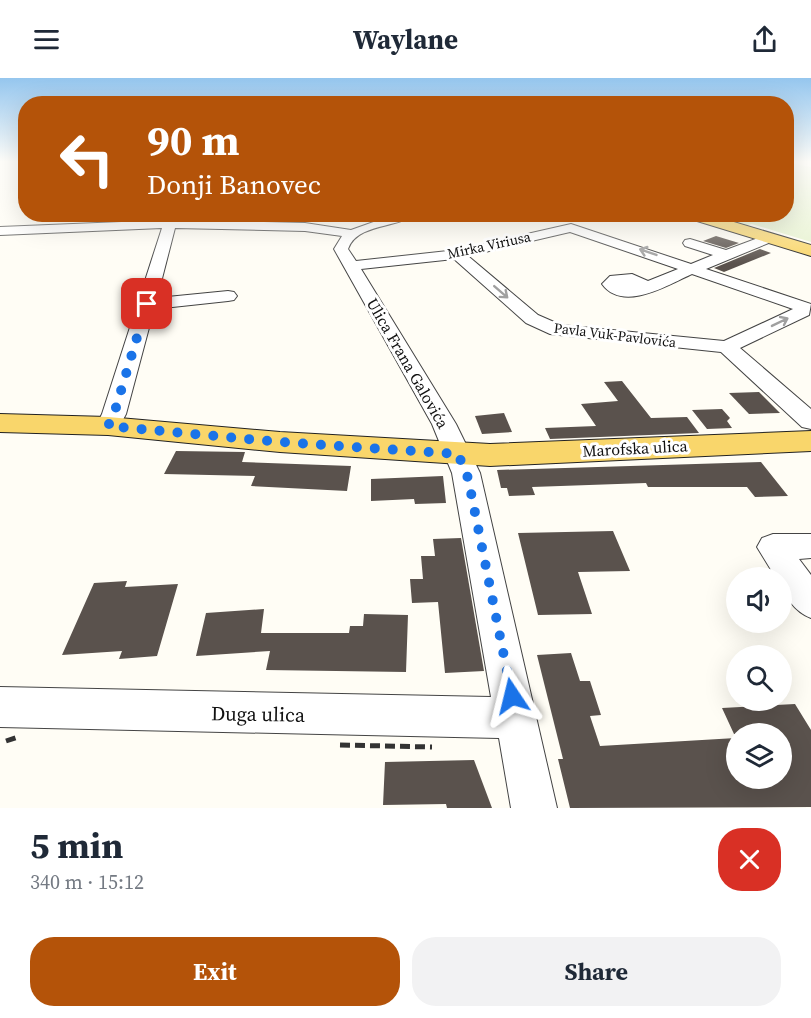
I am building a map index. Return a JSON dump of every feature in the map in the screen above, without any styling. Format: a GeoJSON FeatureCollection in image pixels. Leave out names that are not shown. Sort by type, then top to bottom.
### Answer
{"type":"FeatureCollection","features":[{"type":"Feature","properties":{"kind":"main road"},"geometry":{"type":"LineString","coordinates":[[714,222],[811,251]]}},
{"type":"Feature","properties":{"kind":"main road","name":"Marofska ulica"},"geometry":{"type":"LineString","coordinates":[[0,423],[108,426],[280,442],[458,454],[535,454],[811,441]]}},
{"type":"Feature","properties":{"kind":"street"},"geometry":{"type":"LineString","coordinates":[[0,231],[170,225],[305,227],[351,234],[387,222]]}},
{"type":"Feature","properties":{"kind":"street"},"geometry":{"type":"LineString","coordinates":[[108,426],[114,414],[170,225]]}},
{"type":"Feature","properties":{"kind":"street","name":"Mirka Viriusa"},"geometry":{"type":"LineString","coordinates":[[351,266],[456,254],[571,228],[804,307],[803,311],[727,347]]}},
{"type":"Feature","properties":{"kind":"street","name":"Ulica Frana Galovića"},"geometry":{"type":"LineString","coordinates":[[351,234],[341,247],[444,424],[468,478],[534,808]]}},
{"type":"Feature","properties":{"kind":"street"},"geometry":{"type":"LineString","coordinates":[[645,288],[766,239]]}},
{"type":"Feature","properties":{"kind":"street"},"geometry":{"type":"LineString","coordinates":[[690,243],[726,255]]}},
{"type":"Feature","properties":{"kind":"street","name":"Pavla Vuk-Pavlovića"},"geometry":{"type":"LineString","coordinates":[[456,254],[532,319],[550,328],[727,347]]}},
{"type":"Feature","properties":{"kind":"street"},"geometry":{"type":"LineString","coordinates":[[147,304],[228,296]]}},
{"type":"Feature","properties":{"kind":"street"},"geometry":{"type":"LineString","coordinates":[[727,347],[811,422]]}},
{"type":"Feature","properties":{"kind":"street"},"geometry":{"type":"LineString","coordinates":[[811,546],[773,547],[811,603]]}},
{"type":"Feature","properties":{"kind":"street","name":"Duga ulica"},"geometry":{"type":"LineString","coordinates":[[0,707],[474,719],[516,717]]}},
{"type":"Feature","properties":{"kind":"green space"},"geometry":{"type":"Polygon","coordinates":[[[794,196],[811,196],[811,242],[752,224],[743,226],[731,222],[794,222],[794,196]]]}},
{"type":"Feature","properties":{"kind":"building"},"geometry":{"type":"Polygon","coordinates":[[[716,236],[739,243],[726,248],[703,241],[716,236]]]}},
{"type":"Feature","properties":{"kind":"building"},"geometry":{"type":"Polygon","coordinates":[[[760,249],[771,253],[724,272],[714,268],[760,249]]]}},
{"type":"Feature","properties":{"kind":"building"},"geometry":{"type":"Polygon","coordinates":[[[622,381],[651,418],[687,417],[699,433],[550,439],[545,428],[596,426],[581,404],[618,401],[604,382],[622,381]]]}},
{"type":"Feature","properties":{"kind":"building"},"geometry":{"type":"Polygon","coordinates":[[[759,392],[780,413],[749,414],[729,393],[759,392]]]}},
{"type":"Feature","properties":{"kind":"building"},"geometry":{"type":"Polygon","coordinates":[[[722,409],[730,418],[727,421],[732,428],[707,429],[692,410],[722,409]]]}},
{"type":"Feature","properties":{"kind":"building"},"geometry":{"type":"Polygon","coordinates":[[[504,413],[512,432],[482,434],[475,416],[504,413]]]}},
{"type":"Feature","properties":{"kind":"building"},"geometry":{"type":"Polygon","coordinates":[[[176,451],[245,452],[242,462],[351,466],[347,491],[251,486],[255,476],[164,474],[176,451]]]}},
{"type":"Feature","properties":{"kind":"building"},"geometry":{"type":"Polygon","coordinates":[[[761,462],[788,496],[755,497],[747,487],[648,487],[646,483],[532,487],[535,495],[509,496],[507,488],[501,488],[497,470],[761,462]]]}},
{"type":"Feature","properties":{"kind":"building"},"geometry":{"type":"Polygon","coordinates":[[[443,476],[446,503],[415,504],[414,499],[371,501],[371,479],[443,476]]]}},
{"type":"Feature","properties":{"kind":"building"},"geometry":{"type":"Polygon","coordinates":[[[613,531],[630,571],[578,572],[592,614],[538,615],[518,533],[613,531]]]}},
{"type":"Feature","properties":{"kind":"building"},"geometry":{"type":"Polygon","coordinates":[[[461,538],[484,671],[445,673],[438,602],[412,603],[410,579],[423,579],[421,556],[435,556],[433,539],[461,538]]]}},
{"type":"Feature","properties":{"kind":"building"},"geometry":{"type":"Polygon","coordinates":[[[127,581],[125,587],[178,584],[157,656],[119,659],[122,651],[62,655],[94,583],[127,581]]]}},
{"type":"Feature","properties":{"kind":"building"},"geometry":{"type":"Polygon","coordinates":[[[264,609],[261,633],[349,633],[350,626],[363,626],[364,614],[408,615],[406,672],[266,670],[270,651],[196,656],[206,613],[264,609]]]}},
{"type":"Feature","properties":{"kind":"building"},"geometry":{"type":"Polygon","coordinates":[[[571,653],[580,681],[590,681],[601,715],[590,716],[600,746],[726,739],[726,789],[792,789],[792,723],[729,723],[722,708],[726,708],[726,711],[792,711],[792,704],[795,704],[811,730],[811,807],[570,808],[558,759],[563,759],[537,655],[571,653]]]}},
{"type":"Feature","properties":{"kind":"building"},"geometry":{"type":"Polygon","coordinates":[[[474,760],[492,808],[447,808],[446,804],[383,805],[385,762],[474,760]]]}},
{"type":"Feature","properties":{"kind":"route"},"geometry":{"type":"LineString","coordinates":[[147,304],[114,414],[108,426],[280,442],[458,454],[468,478],[512,696]]}}]}
